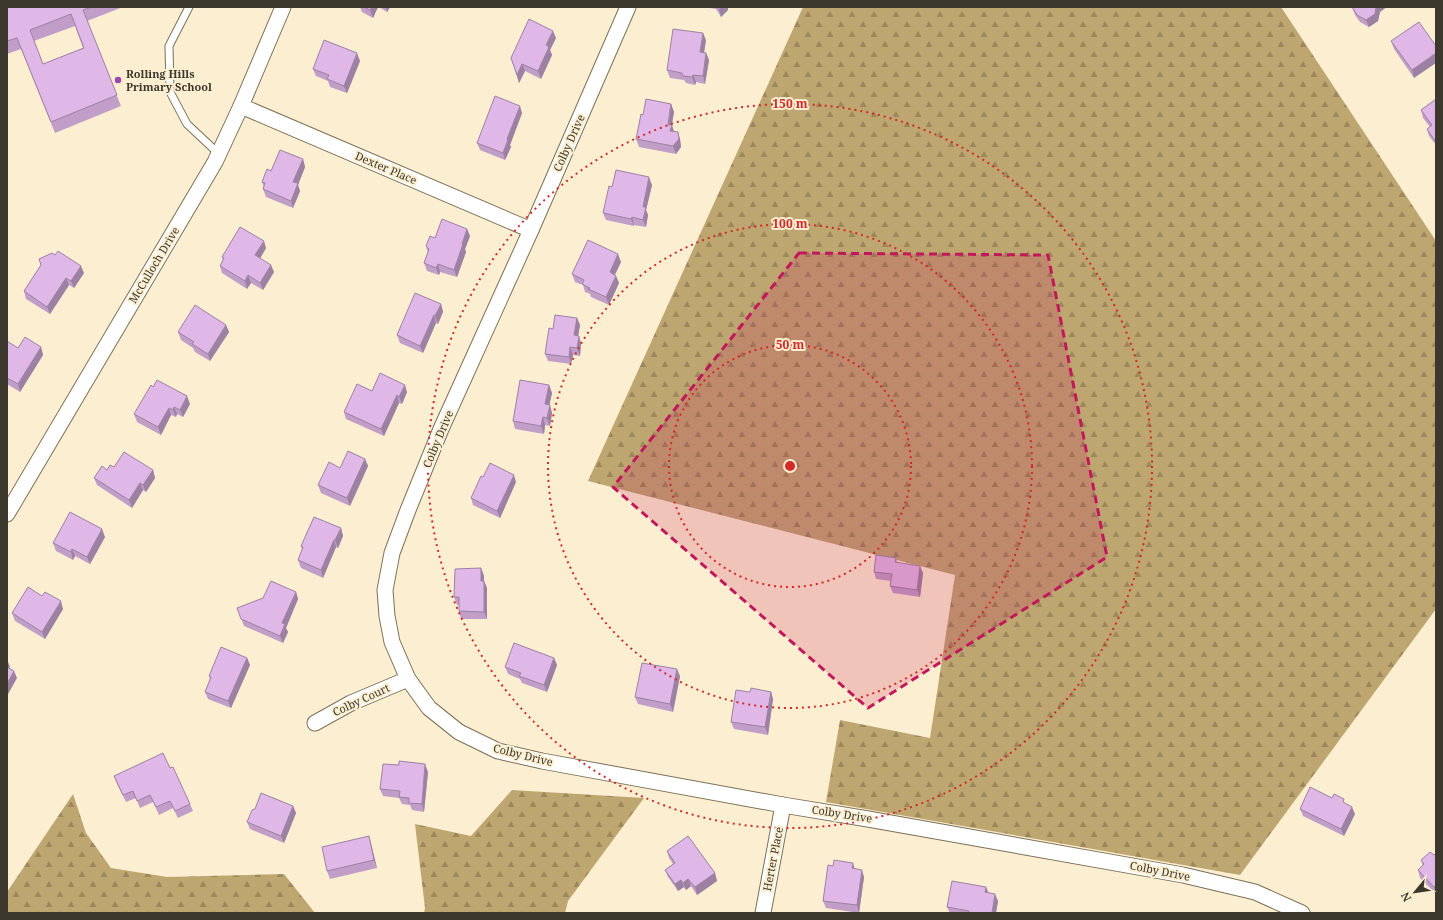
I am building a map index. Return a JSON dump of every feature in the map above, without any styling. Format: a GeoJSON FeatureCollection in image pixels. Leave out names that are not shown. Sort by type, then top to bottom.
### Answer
{"type":"FeatureCollection","features":[{"type":"Feature","properties":{"kind":"street","name":"McCulloch Drive"},"geometry":{"type":"LineString","coordinates":[[7,514],[219,154],[283,7]]}},
{"type":"Feature","properties":{"kind":"street","name":"Colby Drive"},"geometry":{"type":"LineString","coordinates":[[628,7],[531,230],[441,429],[392,553],[386,590],[387,616],[392,642],[408,679],[429,708],[459,732],[498,751],[542,761],[783,805],[876,820],[1184,875],[1255,892],[1302,913]]}},
{"type":"Feature","properties":{"kind":"street","name":"Dexter Place"},"geometry":{"type":"LineString","coordinates":[[241,106],[531,230]]}},
{"type":"Feature","properties":{"kind":"street","name":"Colby Court"},"geometry":{"type":"LineString","coordinates":[[315,723],[351,703],[408,679]]}},
{"type":"Feature","properties":{"kind":"street","name":"Herter Place"},"geometry":{"type":"LineString","coordinates":[[763,913],[783,805]]}},
{"type":"Feature","properties":{"kind":"lane"},"geometry":{"type":"LineString","coordinates":[[188,7],[169,46],[170,92],[187,124],[219,154]]}},
{"type":"Feature","properties":{"kind":"highlighted area"},"geometry":{"type":"Polygon","coordinates":[[[799,253],[1048,255],[1107,557],[868,708],[613,487],[799,253]]]}},
{"type":"Feature","properties":{"kind":"green space"},"geometry":{"type":"Polygon","coordinates":[[[803,7],[1281,7],[1436,241],[1436,609],[1240,875],[826,802],[840,720],[930,738],[955,575],[588,481],[803,7]]]}},
{"type":"Feature","properties":{"kind":"green space"},"geometry":{"type":"Polygon","coordinates":[[[512,790],[644,798],[568,901],[565,913],[424,913],[425,908],[415,824],[471,836],[512,790]]]}},
{"type":"Feature","properties":{"kind":"green space"},"geometry":{"type":"Polygon","coordinates":[[[73,794],[86,833],[111,868],[167,877],[284,874],[315,913],[7,913],[7,892],[73,794]]]}},
{"type":"Feature","properties":{"kind":"building"},"geometry":{"type":"Polygon","coordinates":[[[7,7],[91,7],[83,10],[117,95],[51,122],[17,38],[7,41],[7,7]],[[71,14],[30,30],[43,64],[84,48],[71,14]]]}},
{"type":"Feature","properties":{"kind":"building"},"geometry":{"type":"Polygon","coordinates":[[[364,7],[372,7],[370,10],[364,7]]]}},
{"type":"Feature","properties":{"kind":"building"},"geometry":{"type":"Polygon","coordinates":[[[1352,7],[1376,7],[1375,14],[1366,20],[1357,15],[1352,7]]]}},
{"type":"Feature","properties":{"kind":"building"},"geometry":{"type":"Polygon","coordinates":[[[529,19],[553,31],[546,45],[549,47],[538,71],[522,64],[517,75],[511,58],[529,19]]]}},
{"type":"Feature","properties":{"kind":"building"},"geometry":{"type":"Polygon","coordinates":[[[1419,22],[1436,46],[1436,53],[1412,70],[1391,41],[1419,22]]]}},
{"type":"Feature","properties":{"kind":"building"},"geometry":{"type":"Polygon","coordinates":[[[673,29],[703,33],[700,52],[706,53],[703,76],[683,76],[682,73],[667,70],[673,29]]]}},
{"type":"Feature","properties":{"kind":"building"},"geometry":{"type":"Polygon","coordinates":[[[324,40],[357,53],[344,86],[327,79],[329,75],[313,69],[324,40]]]}},
{"type":"Feature","properties":{"kind":"building"},"geometry":{"type":"Polygon","coordinates":[[[495,96],[520,106],[503,153],[477,143],[495,96]]]}},
{"type":"Feature","properties":{"kind":"building"},"geometry":{"type":"Polygon","coordinates":[[[646,99],[671,104],[668,125],[672,125],[670,131],[678,132],[679,139],[673,146],[636,139],[641,114],[643,115],[646,99]]]}},
{"type":"Feature","properties":{"kind":"building"},"geometry":{"type":"Polygon","coordinates":[[[1436,99],[1436,142],[1427,129],[1432,125],[1421,110],[1436,99]]]}},
{"type":"Feature","properties":{"kind":"building"},"geometry":{"type":"Polygon","coordinates":[[[280,150],[303,159],[293,182],[298,183],[291,201],[263,189],[265,183],[262,182],[267,169],[271,171],[280,150]]]}},
{"type":"Feature","properties":{"kind":"building"},"geometry":{"type":"Polygon","coordinates":[[[616,170],[649,177],[643,207],[646,207],[643,220],[603,213],[609,186],[612,187],[616,170]]]}},
{"type":"Feature","properties":{"kind":"building"},"geometry":{"type":"Polygon","coordinates":[[[442,219],[467,229],[454,270],[438,264],[436,268],[424,263],[429,249],[426,246],[430,236],[435,238],[442,219]]]}},
{"type":"Feature","properties":{"kind":"building"},"geometry":{"type":"Polygon","coordinates":[[[240,227],[264,241],[255,255],[271,265],[260,283],[248,275],[245,281],[220,266],[224,258],[222,257],[240,227]]]}},
{"type":"Feature","properties":{"kind":"building"},"geometry":{"type":"Polygon","coordinates":[[[588,240],[618,254],[610,272],[616,276],[606,297],[588,289],[590,288],[582,284],[584,280],[572,274],[588,240]]]}},
{"type":"Feature","properties":{"kind":"building"},"geometry":{"type":"Polygon","coordinates":[[[58,251],[81,266],[71,281],[66,278],[47,307],[24,291],[41,265],[39,259],[52,253],[55,255],[58,251]]]}},
{"type":"Feature","properties":{"kind":"building"},"geometry":{"type":"Polygon","coordinates":[[[415,293],[441,304],[435,316],[434,315],[420,346],[397,335],[415,293]]]}},
{"type":"Feature","properties":{"kind":"building"},"geometry":{"type":"Polygon","coordinates":[[[195,305],[226,325],[208,354],[192,344],[194,342],[178,332],[195,305]]]}},
{"type":"Feature","properties":{"kind":"building"},"geometry":{"type":"Polygon","coordinates":[[[555,315],[577,318],[574,335],[579,336],[577,348],[570,347],[569,357],[545,354],[549,328],[553,329],[555,315]]]}},
{"type":"Feature","properties":{"kind":"building"},"geometry":{"type":"Polygon","coordinates":[[[25,337],[41,347],[18,384],[7,378],[7,341],[18,348],[25,337]]]}},
{"type":"Feature","properties":{"kind":"building"},"geometry":{"type":"Polygon","coordinates":[[[380,373],[405,385],[399,397],[397,395],[381,429],[344,412],[357,384],[372,391],[380,373]]]}},
{"type":"Feature","properties":{"kind":"building"},"geometry":{"type":"Polygon","coordinates":[[[157,380],[187,396],[180,410],[174,407],[173,410],[169,408],[158,427],[134,414],[151,385],[153,387],[157,380]]]}},
{"type":"Feature","properties":{"kind":"building"},"geometry":{"type":"Polygon","coordinates":[[[520,380],[549,385],[545,404],[550,405],[547,418],[543,417],[541,426],[513,421],[520,380]]]}},
{"type":"Feature","properties":{"kind":"building"},"geometry":{"type":"Polygon","coordinates":[[[348,451],[365,459],[347,498],[318,485],[329,462],[340,468],[348,451]]]}},
{"type":"Feature","properties":{"kind":"building"},"geometry":{"type":"Polygon","coordinates":[[[124,452],[153,470],[143,485],[140,483],[129,500],[94,478],[102,466],[107,470],[110,465],[114,467],[124,452]]]}},
{"type":"Feature","properties":{"kind":"building"},"geometry":{"type":"Polygon","coordinates":[[[490,463],[514,475],[497,511],[471,498],[481,476],[483,477],[490,463]]]}},
{"type":"Feature","properties":{"kind":"building"},"geometry":{"type":"Polygon","coordinates":[[[70,512],[102,529],[87,557],[72,549],[71,552],[53,543],[70,512]]]}},
{"type":"Feature","properties":{"kind":"building"},"geometry":{"type":"Polygon","coordinates":[[[314,517],[341,528],[321,570],[298,560],[303,547],[301,546],[314,517]]]}},
{"type":"Feature","properties":{"kind":"building"},"geometry":{"type":"Polygon","coordinates":[[[876,555],[896,558],[895,562],[920,566],[917,590],[890,586],[892,574],[874,572],[876,555]]]}},
{"type":"Feature","properties":{"kind":"building"},"geometry":{"type":"Polygon","coordinates":[[[481,568],[481,581],[484,581],[484,612],[459,611],[459,597],[454,597],[455,569],[481,568]]]}},
{"type":"Feature","properties":{"kind":"building"},"geometry":{"type":"Polygon","coordinates":[[[271,581],[296,592],[282,623],[285,624],[280,636],[241,619],[237,608],[263,598],[271,581]]]}},
{"type":"Feature","properties":{"kind":"building"},"geometry":{"type":"Polygon","coordinates":[[[28,587],[42,596],[45,592],[61,601],[42,632],[12,613],[28,587]]]}},
{"type":"Feature","properties":{"kind":"building"},"geometry":{"type":"Polygon","coordinates":[[[514,643],[554,658],[544,685],[519,676],[521,673],[505,667],[514,643]]]}},
{"type":"Feature","properties":{"kind":"building"},"geometry":{"type":"Polygon","coordinates":[[[221,647],[247,658],[228,701],[205,692],[211,677],[209,676],[221,647]]]}},
{"type":"Feature","properties":{"kind":"building"},"geometry":{"type":"Polygon","coordinates":[[[642,663],[677,669],[670,704],[635,697],[642,663]]]}},
{"type":"Feature","properties":{"kind":"building"},"geometry":{"type":"Polygon","coordinates":[[[7,667],[14,671],[7,684],[7,667]]]}},
{"type":"Feature","properties":{"kind":"building"},"geometry":{"type":"Polygon","coordinates":[[[751,688],[771,692],[765,727],[731,722],[736,690],[750,692],[751,688]]]}},
{"type":"Feature","properties":{"kind":"building"},"geometry":{"type":"Polygon","coordinates":[[[163,753],[170,768],[173,767],[190,804],[175,811],[170,801],[156,807],[150,795],[137,801],[133,791],[123,795],[114,776],[163,753]]]}},
{"type":"Feature","properties":{"kind":"building"},"geometry":{"type":"Polygon","coordinates":[[[399,761],[425,764],[422,804],[409,803],[409,798],[399,797],[400,791],[380,789],[383,764],[399,765],[399,761]]]}},
{"type":"Feature","properties":{"kind":"building"},"geometry":{"type":"Polygon","coordinates":[[[1310,787],[1332,798],[1334,794],[1344,799],[1343,802],[1352,807],[1341,829],[1300,809],[1310,787]]]}},
{"type":"Feature","properties":{"kind":"building"},"geometry":{"type":"Polygon","coordinates":[[[261,793],[293,806],[281,836],[247,822],[252,810],[255,809],[261,793]]]}},
{"type":"Feature","properties":{"kind":"building"},"geometry":{"type":"Polygon","coordinates":[[[369,836],[374,860],[327,871],[322,847],[369,836]]]}},
{"type":"Feature","properties":{"kind":"building"},"geometry":{"type":"Polygon","coordinates":[[[688,836],[715,873],[695,887],[688,879],[683,883],[681,880],[675,884],[665,870],[675,863],[667,851],[688,836]]]}},
{"type":"Feature","properties":{"kind":"building"},"geometry":{"type":"Polygon","coordinates":[[[1430,852],[1434,855],[1436,853],[1436,885],[1434,887],[1418,870],[1424,864],[1421,860],[1430,852]]]}},
{"type":"Feature","properties":{"kind":"building"},"geometry":{"type":"Polygon","coordinates":[[[834,860],[853,863],[852,868],[862,870],[857,905],[823,901],[828,865],[833,866],[834,860]]]}},
{"type":"Feature","properties":{"kind":"building"},"geometry":{"type":"Polygon","coordinates":[[[952,881],[986,887],[985,892],[995,894],[992,913],[969,913],[969,911],[947,907],[952,881]]]}},
{"type":"Feature","properties":{"kind":"place","name":"Rolling Hills Primary School"},"geometry":{"type":"Point","coordinates":[118,80]}}]}
